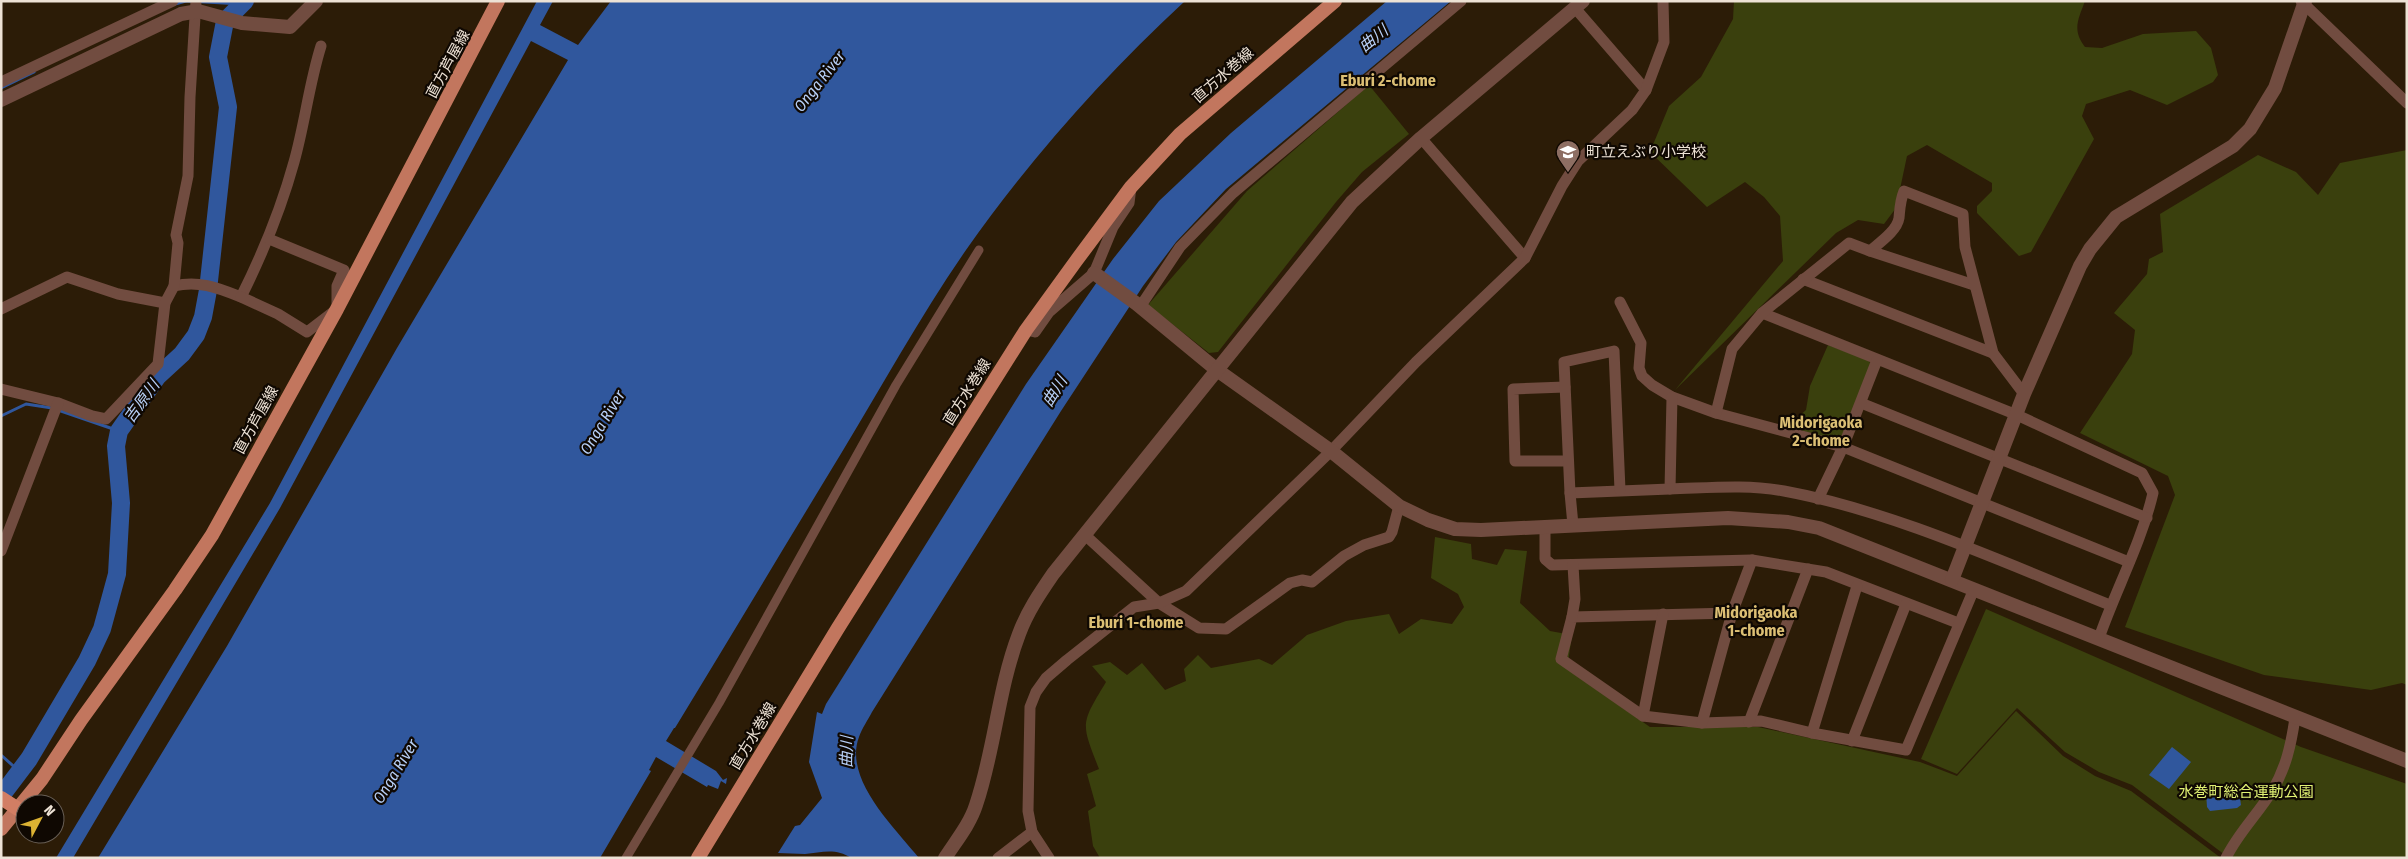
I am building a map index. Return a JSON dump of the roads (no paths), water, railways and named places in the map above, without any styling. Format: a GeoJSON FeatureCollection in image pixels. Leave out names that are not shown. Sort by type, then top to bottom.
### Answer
{"type":"FeatureCollection","features":[{"type":"Feature","properties":{"kind":"main road","name":"直方芦屋線"},"geometry":{"type":"LineString","coordinates":[[1,829],[10,804],[42,779],[87,712],[196,559],[337,309],[498,1]]}},
{"type":"Feature","properties":{"kind":"main road","name":"直方水巻線"},"geometry":{"type":"LineString","coordinates":[[698,858],[838,628],[1026,330],[1131,187],[1180,134],[1335,1]]}},
{"type":"Feature","properties":{"kind":"street"},"geometry":{"type":"LineString","coordinates":[[1,82],[173,1]]}},
{"type":"Feature","properties":{"kind":"street"},"geometry":{"type":"LineString","coordinates":[[1,100],[162,22],[196,8],[242,23],[290,27],[316,1]]}},
{"type":"Feature","properties":{"kind":"street"},"geometry":{"type":"LineString","coordinates":[[1138,306],[1180,247],[1232,193],[1461,1]]}},
{"type":"Feature","properties":{"kind":"street"},"geometry":{"type":"LineString","coordinates":[[1049,858],[1032,832],[1028,811],[1030,707],[1036,692],[1067,660],[1134,607],[1159,603],[1186,591],[1331,451],[1416,362],[1524,258],[1557,194],[1578,161],[1632,110],[1646,90],[1664,42],[1663,1]]}},
{"type":"Feature","properties":{"kind":"street"},"geometry":{"type":"LineString","coordinates":[[1952,580],[2024,394],[2080,266],[2090,249],[2116,218],[2233,146],[2250,129],[2275,88],[2304,2],[2407,103]]}},
{"type":"Feature","properties":{"kind":"street"},"geometry":{"type":"LineString","coordinates":[[945,858],[976,806],[992,747],[1009,665],[1031,606],[1053,574],[1352,202],[1421,138],[1579,5],[1646,90]]}},
{"type":"Feature","properties":{"kind":"street"},"geometry":{"type":"LineString","coordinates":[[1,389],[58,403],[92,416],[106,419],[158,364],[165,303],[174,286],[178,243],[176,235],[188,176],[196,8]]}},
{"type":"Feature","properties":{"kind":"street"},"geometry":{"type":"LineString","coordinates":[[241,297],[269,239],[294,161],[310,80],[321,46]]}},
{"type":"Feature","properties":{"kind":"street"},"geometry":{"type":"LineString","coordinates":[[1421,138],[1524,258]]}},
{"type":"Feature","properties":{"kind":"street"},"geometry":{"type":"LineString","coordinates":[[1026,330],[1035,332],[1049,312],[1094,273],[1113,227],[1129,203],[1131,187]]}},
{"type":"Feature","properties":{"kind":"street"},"geometry":{"type":"LineString","coordinates":[[1870,251],[1891,232],[1899,220],[1898,204],[1904,191],[1963,214],[1965,247],[1993,353],[2024,394]]}},
{"type":"Feature","properties":{"kind":"street"},"geometry":{"type":"LineString","coordinates":[[174,286],[189,282],[213,287],[241,297],[278,314],[307,332],[337,309],[337,286],[344,270],[269,239]]}},
{"type":"Feature","properties":{"kind":"street"},"geometry":{"type":"LineString","coordinates":[[1716,413],[1732,349],[1762,313],[1849,243],[1974,285]]}},
{"type":"Feature","properties":{"kind":"street"},"geometry":{"type":"LineString","coordinates":[[626,858],[718,704],[896,385],[980,250]]}},
{"type":"Feature","properties":{"kind":"street"},"geometry":{"type":"LineString","coordinates":[[1094,273],[1218,370],[1331,451],[1400,506],[1428,520],[1455,528],[1481,530],[1728,518],[1788,522],[1819,528],[1849,538],[2295,718],[2407,761]]}},
{"type":"Feature","properties":{"kind":"street"},"geometry":{"type":"LineString","coordinates":[[1,309],[67,277],[118,294],[165,303]]}},
{"type":"Feature","properties":{"kind":"street"},"geometry":{"type":"LineString","coordinates":[[1803,279],[1993,353]]}},
{"type":"Feature","properties":{"kind":"street"},"geometry":{"type":"LineString","coordinates":[[1620,302],[1641,343],[1639,368],[1642,376],[1652,386],[1672,398],[1716,413],[1843,447],[2129,562]]}},
{"type":"Feature","properties":{"kind":"street"},"geometry":{"type":"LineString","coordinates":[[1762,313],[2017,415],[2142,473],[2153,493],[2147,518],[2110,605],[2099,638]]}},
{"type":"Feature","properties":{"kind":"street"},"geometry":{"type":"LineString","coordinates":[[1573,526],[1564,362],[1614,351],[1620,490]]}},
{"type":"Feature","properties":{"kind":"street"},"geometry":{"type":"LineString","coordinates":[[1818,499],[1843,447],[1877,360]]}},
{"type":"Feature","properties":{"kind":"street"},"geometry":{"type":"LineString","coordinates":[[1565,387],[1513,389],[1515,461],[1568,461]]}},
{"type":"Feature","properties":{"kind":"street"},"geometry":{"type":"LineString","coordinates":[[1670,490],[1672,398]]}},
{"type":"Feature","properties":{"kind":"street"},"geometry":{"type":"LineString","coordinates":[[1861,402],[2147,518]]}},
{"type":"Feature","properties":{"kind":"street"},"geometry":{"type":"LineString","coordinates":[[1,551],[58,403]]}},
{"type":"Feature","properties":{"kind":"street"},"geometry":{"type":"LineString","coordinates":[[1570,493],[1742,487],[1783,491],[1858,508],[1964,547],[2110,605]]}},
{"type":"Feature","properties":{"kind":"street"},"geometry":{"type":"LineString","coordinates":[[1085,535],[1159,603],[1199,628],[1226,629],[1290,583],[1302,580],[1312,582],[1322,576],[1344,556],[1364,544],[1389,537],[1392,532],[1395,514],[1400,506]]}},
{"type":"Feature","properties":{"kind":"street"},"geometry":{"type":"LineString","coordinates":[[1545,527],[1545,559],[1552,565],[1726,559],[1752,560],[1826,572],[1857,586],[1958,623]]}},
{"type":"Feature","properties":{"kind":"street"},"geometry":{"type":"LineString","coordinates":[[1702,723],[1732,612],[1752,560]]}},
{"type":"Feature","properties":{"kind":"street"},"geometry":{"type":"LineString","coordinates":[[1573,565],[1575,599],[1561,659],[1643,716],[1702,723],[1761,721],[1812,733],[1906,750],[1958,623],[1974,589]]}},
{"type":"Feature","properties":{"kind":"street"},"geometry":{"type":"LineString","coordinates":[[1750,722],[1808,568]]}},
{"type":"Feature","properties":{"kind":"street"},"geometry":{"type":"LineString","coordinates":[[1812,733],[1857,586]]}},
{"type":"Feature","properties":{"kind":"street"},"geometry":{"type":"LineString","coordinates":[[1852,741],[1906,604]]}},
{"type":"Feature","properties":{"kind":"street"},"geometry":{"type":"LineString","coordinates":[[1572,617],[1732,612]]}},
{"type":"Feature","properties":{"kind":"street"},"geometry":{"type":"LineString","coordinates":[[1643,716],[1663,614]]}},
{"type":"Feature","properties":{"kind":"street"},"geometry":{"type":"LineString","coordinates":[[2226,858],[2249,820],[2272,792],[2288,758],[2295,718]]}},
{"type":"Feature","properties":{"kind":"street"},"geometry":{"type":"LineString","coordinates":[[998,858],[1032,832]]}},
{"type":"Feature","properties":{"kind":"water","name":"Onga River"},"geometry":{"type":"Polygon","coordinates":[[[537,1],[553,1],[540,25],[578,45],[611,1],[1185,1],[1125,59],[1069,120],[1016,183],[966,250],[918,325],[666,741],[716,771],[723,780],[727,778],[726,784],[721,781],[718,789],[708,785],[707,787],[656,757],[649,770],[651,771],[600,858],[98,858],[227,646],[397,348],[568,60],[531,41],[280,508],[73,858],[56,858],[270,503],[537,1]]]}},
{"type":"Feature","properties":{"kind":"water","name":"曲川"},"geometry":{"type":"Polygon","coordinates":[[[1387,1],[1451,1],[1226,189],[1176,242],[1143,286],[1061,411],[863,727],[856,753],[858,769],[865,786],[885,818],[919,858],[851,858],[829,851],[805,854],[778,853],[795,826],[800,825],[822,798],[809,762],[817,712],[822,714],[826,704],[1026,384],[1113,259],[1159,201],[1231,133],[1387,1]]]}},
{"type":"Feature","properties":{"kind":"water"},"geometry":{"type":"Polygon","coordinates":[[[2172,747],[2191,762],[2169,789],[2149,775],[2172,747]]]}},
{"type":"Feature","properties":{"kind":"water"},"geometry":{"type":"Polygon","coordinates":[[[2210,787],[2216,791],[2218,797],[2240,798],[2241,805],[2237,808],[2210,811],[2207,807],[2206,793],[2210,787]]]}},
{"type":"Feature","properties":{"kind":"waterway"},"geometry":{"type":"LineString","coordinates":[[175,4],[186,1]]}},
{"type":"Feature","properties":{"kind":"waterway"},"geometry":{"type":"LineString","coordinates":[[187,1],[242,4]]}},
{"type":"Feature","properties":{"kind":"waterway","name":"吉原川"},"geometry":{"type":"LineString","coordinates":[[1,796],[29,759],[87,661],[102,629],[117,574],[121,503],[116,446],[119,431],[157,377],[182,354],[196,335],[203,317],[208,290],[228,107],[218,57],[225,21],[245,1]]}},
{"type":"Feature","properties":{"kind":"waterway"},"geometry":{"type":"LineString","coordinates":[[1,88],[34,72]]}},
{"type":"Feature","properties":{"kind":"waterway"},"geometry":{"type":"LineString","coordinates":[[1,416],[26,404],[52,408]]}},
{"type":"Feature","properties":{"kind":"waterway"},"geometry":{"type":"LineString","coordinates":[[58,410],[119,431]]}},
{"type":"Feature","properties":{"kind":"waterway"},"geometry":{"type":"LineString","coordinates":[[1,755],[20,772]]}},
{"type":"Feature","properties":{"kind":"place","name":"町立えぶり小学校"},"geometry":{"type":"Point","coordinates":[1568,173]}},
{"type":"Feature","properties":{"kind":"district","name":"Eburi 2-chome"},"geometry":{"type":"Point","coordinates":[1388,80]}},
{"type":"Feature","properties":{"kind":"district","name":"Midorigaoka 2-chome"},"geometry":{"type":"Point","coordinates":[1821,431]}},
{"type":"Feature","properties":{"kind":"district","name":"Midorigaoka 1-chome"},"geometry":{"type":"Point","coordinates":[1756,621]}},
{"type":"Feature","properties":{"kind":"district","name":"Eburi 1-chome"},"geometry":{"type":"Point","coordinates":[1136,622]}},
{"type":"Feature","properties":{"kind":"park label","name":"水巻町総合運動公園"},"geometry":{"type":"Point","coordinates":[2246,792]}}]}
